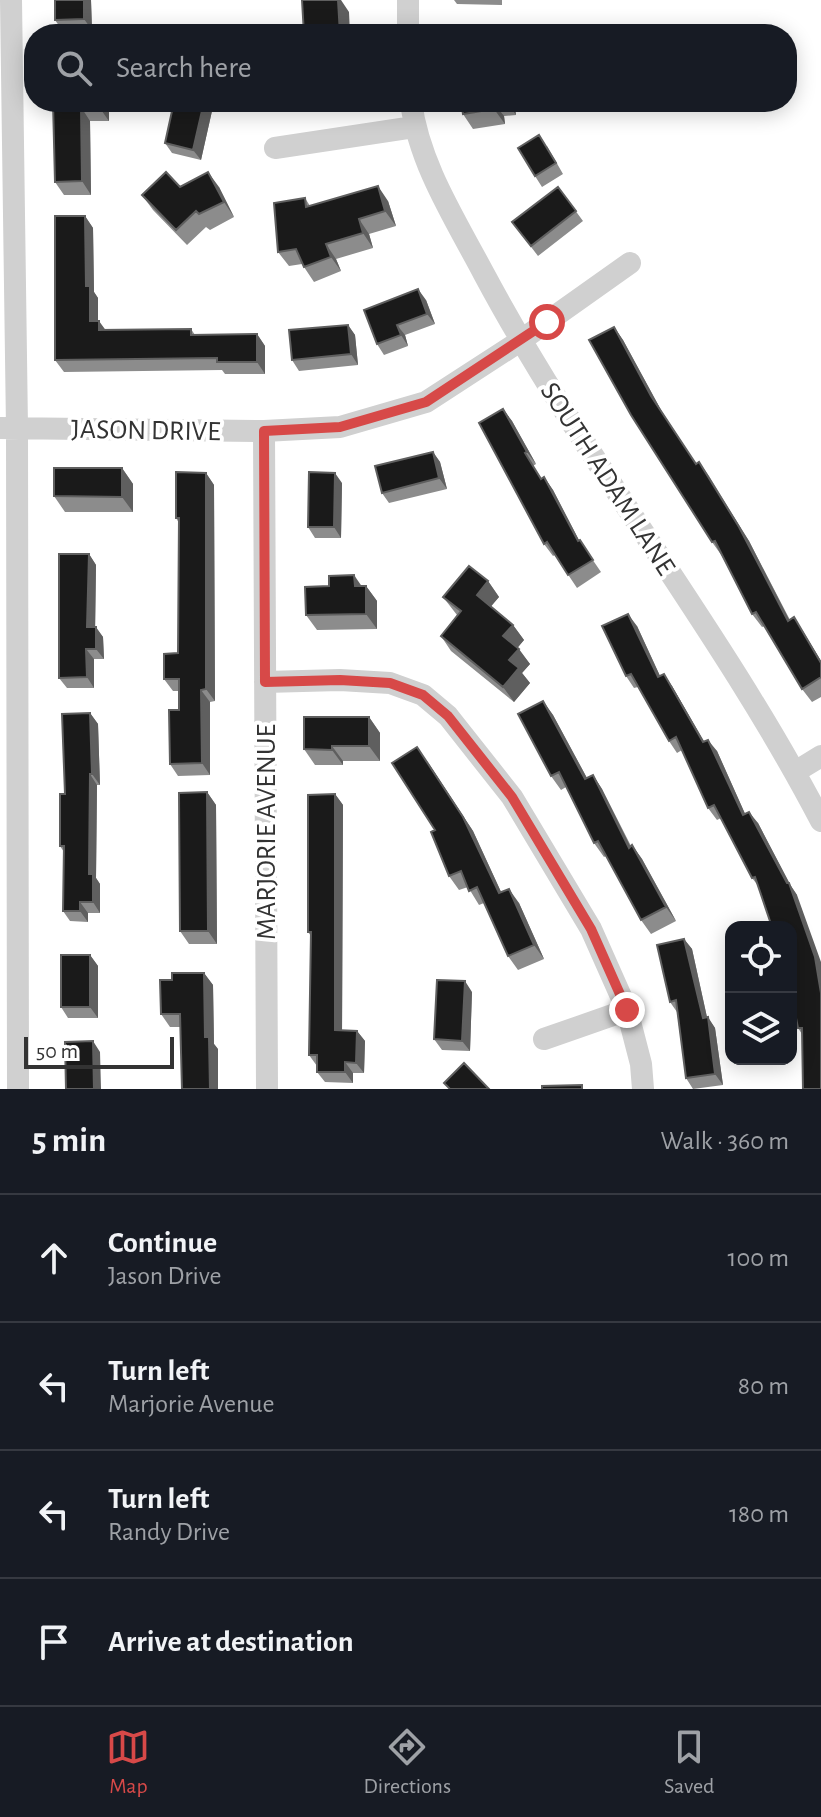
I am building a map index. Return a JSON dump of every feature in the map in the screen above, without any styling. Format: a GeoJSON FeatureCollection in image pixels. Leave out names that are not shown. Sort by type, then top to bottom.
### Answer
{"type":"FeatureCollection","features":[{"type":"Feature","properties":{"kind":"street"},"geometry":{"type":"LineString","coordinates":[[11,0],[8,428],[18,1089]]}},
{"type":"Feature","properties":{"kind":"street"},"geometry":{"type":"LineString","coordinates":[[408,0],[408,24]]}},
{"type":"Feature","properties":{"kind":"street","name":"SOUTH ADAM LANE"},"geometry":{"type":"LineString","coordinates":[[412,112],[414,127],[437,185],[520,341],[707,630],[795,772],[821,821]]}},
{"type":"Feature","properties":{"kind":"street"},"geometry":{"type":"LineString","coordinates":[[275,148],[414,127]]}},
{"type":"Feature","properties":{"kind":"street","name":"JASON DRIVE"},"geometry":{"type":"LineString","coordinates":[[8,428],[264,431],[340,427],[426,402],[520,341],[630,263]]}},
{"type":"Feature","properties":{"kind":"street","name":"MARJORIE AVENUE"},"geometry":{"type":"LineString","coordinates":[[264,431],[267,1089]]}},
{"type":"Feature","properties":{"kind":"street"},"geometry":{"type":"LineString","coordinates":[[265,682],[340,680],[390,683],[423,695],[448,716],[512,797],[591,929],[627,1010],[641,1064],[643,1089]]}},
{"type":"Feature","properties":{"kind":"street"},"geometry":{"type":"LineString","coordinates":[[795,772],[821,756]]}},
{"type":"Feature","properties":{"kind":"street"},"geometry":{"type":"LineString","coordinates":[[544,1039],[627,1010]]}},
{"type":"Feature","properties":{"kind":"building"},"geometry":{"type":"Polygon","coordinates":[[[55,0],[84,0],[84,19],[55,20],[55,0]]]}},
{"type":"Feature","properties":{"kind":"building"},"geometry":{"type":"Polygon","coordinates":[[[302,0],[338,0],[339,24],[303,24],[302,0]]]}},
{"type":"Feature","properties":{"kind":"building"},"geometry":{"type":"Polygon","coordinates":[[[53,112],[81,112],[82,181],[55,182],[53,112]]]}},
{"type":"Feature","properties":{"kind":"building"},"geometry":{"type":"Polygon","coordinates":[[[172,112],[202,112],[193,150],[165,143],[172,112]]]}},
{"type":"Feature","properties":{"kind":"building"},"geometry":{"type":"Polygon","coordinates":[[[539,135],[556,163],[535,176],[518,148],[539,135]]]}},
{"type":"Feature","properties":{"kind":"building"},"geometry":{"type":"Polygon","coordinates":[[[166,172],[180,187],[208,172],[224,202],[199,214],[196,211],[176,230],[142,195],[166,172]]]}},
{"type":"Feature","properties":{"kind":"building"},"geometry":{"type":"Polygon","coordinates":[[[378,186],[385,211],[359,219],[363,233],[326,244],[331,257],[304,267],[296,249],[278,252],[274,203],[305,198],[306,207],[378,186]]]}},
{"type":"Feature","properties":{"kind":"building"},"geometry":{"type":"Polygon","coordinates":[[[558,187],[576,211],[531,246],[512,222],[558,187]]]}},
{"type":"Feature","properties":{"kind":"building"},"geometry":{"type":"Polygon","coordinates":[[[55,216],[85,216],[90,321],[99,321],[99,330],[191,329],[191,335],[257,334],[257,362],[217,362],[217,358],[55,360],[55,216]]]}},
{"type":"Feature","properties":{"kind":"building"},"geometry":{"type":"Polygon","coordinates":[[[418,289],[427,314],[397,325],[401,335],[377,344],[364,310],[418,289]]]}},
{"type":"Feature","properties":{"kind":"building"},"geometry":{"type":"Polygon","coordinates":[[[348,325],[351,354],[292,360],[289,330],[348,325]]]}},
{"type":"Feature","properties":{"kind":"building"},"geometry":{"type":"Polygon","coordinates":[[[614,327],[651,396],[696,464],[699,462],[739,527],[788,621],[794,617],[821,663],[821,677],[802,689],[756,612],[752,614],[715,541],[712,542],[631,415],[589,340],[614,327]]]}},
{"type":"Feature","properties":{"kind":"building"},"geometry":{"type":"Polygon","coordinates":[[[503,409],[525,453],[541,479],[544,477],[578,541],[593,560],[568,575],[547,542],[544,544],[479,423],[503,409]]]}},
{"type":"Feature","properties":{"kind":"building"},"geometry":{"type":"Polygon","coordinates":[[[433,452],[439,478],[382,493],[375,466],[433,452]]]}},
{"type":"Feature","properties":{"kind":"building"},"geometry":{"type":"Polygon","coordinates":[[[54,468],[122,468],[122,497],[54,496],[54,468]]]}},
{"type":"Feature","properties":{"kind":"building"},"geometry":{"type":"Polygon","coordinates":[[[176,472],[206,473],[206,689],[201,690],[202,763],[170,764],[169,710],[179,710],[179,679],[164,679],[164,654],[178,653],[179,518],[176,518],[176,472]]]}},
{"type":"Feature","properties":{"kind":"building"},"geometry":{"type":"Polygon","coordinates":[[[309,472],[335,473],[334,527],[308,527],[309,472]]]}},
{"type":"Feature","properties":{"kind":"building"},"geometry":{"type":"Polygon","coordinates":[[[59,554],[89,554],[87,627],[96,627],[96,649],[86,649],[87,677],[59,678],[59,554]]]}},
{"type":"Feature","properties":{"kind":"building"},"geometry":{"type":"Polygon","coordinates":[[[469,566],[488,581],[477,595],[513,625],[503,636],[519,649],[509,660],[519,668],[503,687],[441,636],[461,611],[443,597],[469,566]]]}},
{"type":"Feature","properties":{"kind":"building"},"geometry":{"type":"Polygon","coordinates":[[[354,575],[355,586],[366,586],[366,614],[306,615],[305,587],[329,586],[329,576],[354,575]]]}},
{"type":"Feature","properties":{"kind":"building"},"geometry":{"type":"Polygon","coordinates":[[[628,614],[658,677],[664,674],[703,742],[708,740],[743,815],[749,812],[789,883],[815,957],[821,993],[821,1089],[803,1089],[802,1028],[798,1028],[797,1023],[797,921],[770,921],[755,877],[752,878],[714,805],[708,808],[676,737],[669,741],[631,674],[626,676],[602,626],[628,614]]]}},
{"type":"Feature","properties":{"kind":"building"},"geometry":{"type":"Polygon","coordinates":[[[543,701],[585,779],[593,775],[629,848],[632,845],[666,907],[641,920],[598,841],[594,843],[559,772],[551,776],[518,714],[543,701]]]}},
{"type":"Feature","properties":{"kind":"building"},"geometry":{"type":"Polygon","coordinates":[[[90,713],[89,874],[93,874],[93,902],[80,902],[80,911],[63,911],[64,846],[60,846],[60,794],[65,794],[62,714],[90,713]]]}},
{"type":"Feature","properties":{"kind":"building"},"geometry":{"type":"Polygon","coordinates":[[[304,717],[369,717],[369,746],[304,749],[304,717]]]}},
{"type":"Feature","properties":{"kind":"building"},"geometry":{"type":"Polygon","coordinates":[[[417,747],[463,817],[499,893],[509,889],[534,945],[508,956],[477,887],[469,891],[461,871],[449,876],[431,832],[435,830],[392,763],[417,747]]]}},
{"type":"Feature","properties":{"kind":"building"},"geometry":{"type":"Polygon","coordinates":[[[207,792],[208,931],[180,931],[179,793],[207,792]]]}},
{"type":"Feature","properties":{"kind":"building"},"geometry":{"type":"Polygon","coordinates":[[[335,794],[335,1030],[357,1031],[356,1063],[345,1062],[345,1072],[317,1072],[317,1055],[309,1055],[311,932],[308,932],[308,795],[335,794]]]}},
{"type":"Feature","properties":{"kind":"building"},"geometry":{"type":"Polygon","coordinates":[[[684,939],[703,1018],[708,1017],[715,1074],[686,1078],[676,1000],[670,1002],[657,945],[684,939]]]}},
{"type":"Feature","properties":{"kind":"building"},"geometry":{"type":"Polygon","coordinates":[[[61,955],[90,955],[90,1007],[61,1007],[61,955]]]}},
{"type":"Feature","properties":{"kind":"building"},"geometry":{"type":"Polygon","coordinates":[[[172,973],[204,973],[210,1089],[182,1089],[180,1014],[161,1014],[160,980],[172,980],[172,973]]]}},
{"type":"Feature","properties":{"kind":"building"},"geometry":{"type":"Polygon","coordinates":[[[437,980],[465,981],[462,1041],[434,1039],[437,980]]]}},
{"type":"Feature","properties":{"kind":"building"},"geometry":{"type":"Polygon","coordinates":[[[93,1041],[94,1089],[66,1089],[65,1042],[93,1041]]]}},
{"type":"Feature","properties":{"kind":"building"},"geometry":{"type":"Polygon","coordinates":[[[464,1063],[489,1089],[450,1089],[444,1083],[464,1063]]]}},
{"type":"Feature","properties":{"kind":"building"},"geometry":{"type":"Polygon","coordinates":[[[582,1085],[582,1089],[542,1089],[542,1086],[582,1085]]]}},
{"type":"Feature","properties":{"kind":"route"},"geometry":{"type":"LineString","coordinates":[[547,322],[426,402],[340,427],[264,431],[265,682],[340,680],[390,683],[423,695],[448,716],[512,797],[591,929],[627,1010]]}}]}
